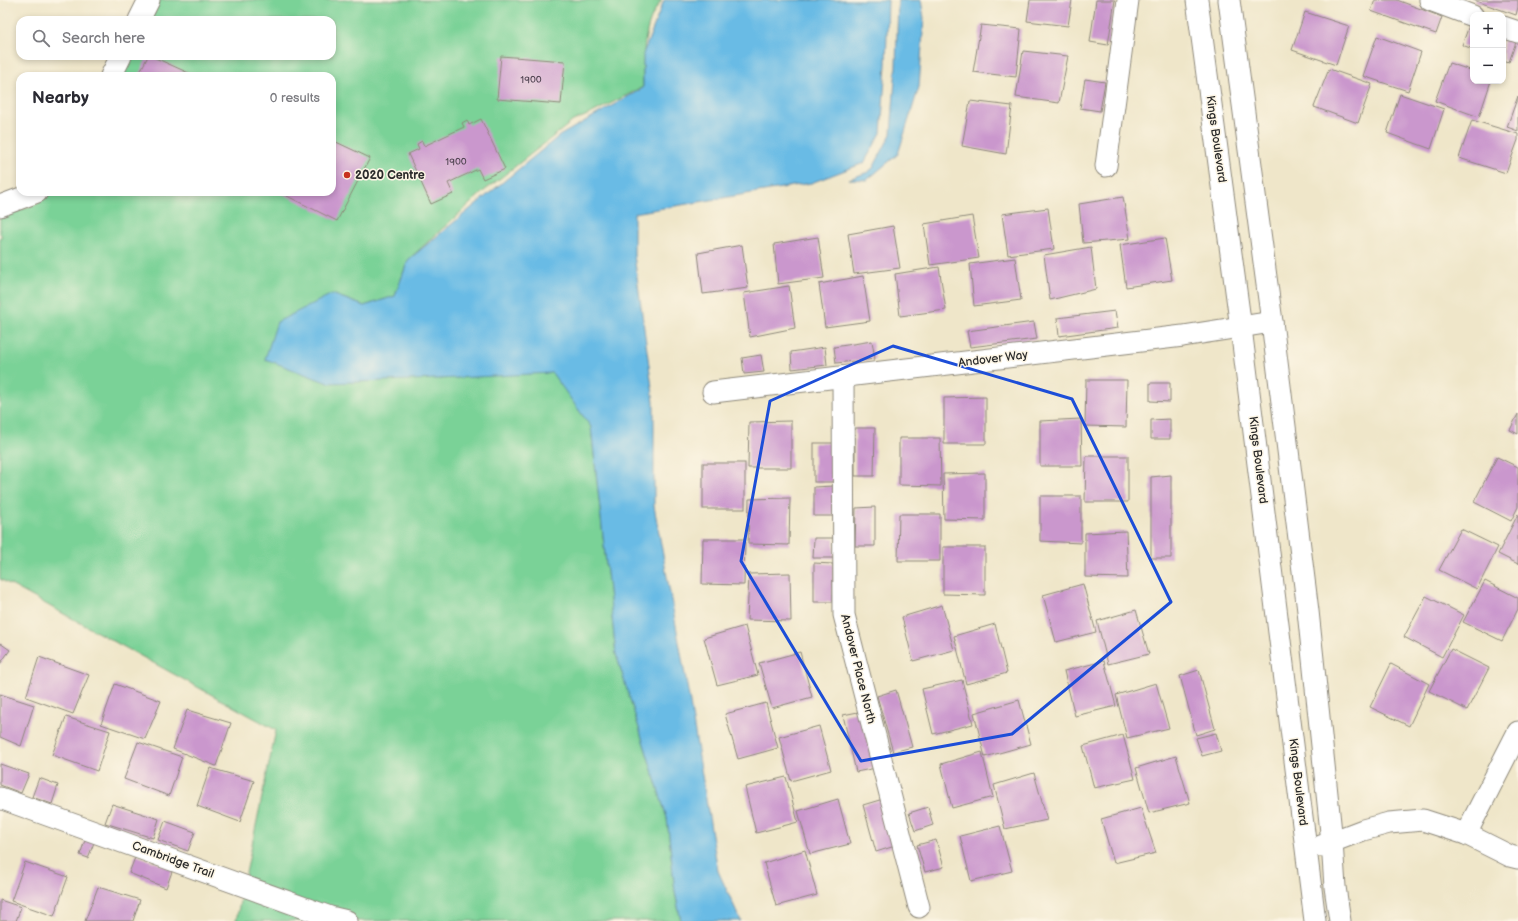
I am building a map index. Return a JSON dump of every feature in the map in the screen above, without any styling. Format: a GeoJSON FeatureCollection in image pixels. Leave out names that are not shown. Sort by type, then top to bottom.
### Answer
{"type":"FeatureCollection","features":[{"type":"Feature","properties":{"kind":"street"},"geometry":{"type":"LineString","coordinates":[[141,16],[149,0]]}},
{"type":"Feature","properties":{"kind":"street"},"geometry":{"type":"LineString","coordinates":[[1106,166],[1128,0]]}},
{"type":"Feature","properties":{"kind":"street","name":"Kings Boulevard"},"geometry":{"type":"LineString","coordinates":[[1197,0],[1241,328],[1315,921]]}},
{"type":"Feature","properties":{"kind":"street"},"geometry":{"type":"LineString","coordinates":[[1229,0],[1272,322],[1308,611],[1332,842],[1335,887],[1340,921]]}},
{"type":"Feature","properties":{"kind":"street"},"geometry":{"type":"LineString","coordinates":[[1430,0],[1470,15]]}},
{"type":"Feature","properties":{"kind":"street"},"geometry":{"type":"LineString","coordinates":[[1506,28],[1518,32]]}},
{"type":"Feature","properties":{"kind":"street"},"geometry":{"type":"LineString","coordinates":[[113,72],[119,60]]}},
{"type":"Feature","properties":{"kind":"street"},"geometry":{"type":"LineString","coordinates":[[0,206],[26,196]]}},
{"type":"Feature","properties":{"kind":"street","name":"Andover Way"},"geometry":{"type":"LineString","coordinates":[[713,392],[1175,337],[1272,322]]}},
{"type":"Feature","properties":{"kind":"street","name":"Andover Place North"},"geometry":{"type":"LineString","coordinates":[[843,377],[844,615],[919,907]]}},
{"type":"Feature","properties":{"kind":"street"},"geometry":{"type":"LineString","coordinates":[[1466,834],[1518,732]]}},
{"type":"Feature","properties":{"kind":"street","name":"Cambridge Trail"},"geometry":{"type":"LineString","coordinates":[[0,798],[330,917],[347,921]]}},
{"type":"Feature","properties":{"kind":"street"},"geometry":{"type":"LineString","coordinates":[[1307,852],[1363,830],[1389,823],[1423,820],[1466,834],[1510,856],[1518,858]]}},
{"type":"Feature","properties":{"kind":"highlighted area"},"geometry":{"type":"Polygon","coordinates":[[[893,346],[1072,399],[1171,602],[1012,734],[861,761],[741,561],[770,401],[893,346]]]}},
{"type":"Feature","properties":{"kind":"green space"},"geometry":{"type":"Polygon","coordinates":[[[160,0],[662,0],[655,9],[647,30],[643,65],[643,87],[573,121],[484,191],[408,260],[395,296],[364,306],[332,294],[438,379],[552,372],[591,427],[616,654],[667,818],[675,892],[681,921],[236,921],[276,730],[0,579],[0,237],[2,236],[0,233],[0,218],[36,204],[45,196],[336,196],[336,72],[122,72],[129,60],[336,60],[336,16],[152,16],[160,0]]]}},
{"type":"Feature","properties":{"kind":"water"},"geometry":{"type":"Polygon","coordinates":[[[664,0],[888,0],[886,65],[881,133],[864,163],[811,183],[634,213],[634,255],[654,402],[654,506],[688,691],[718,871],[741,921],[681,921],[675,892],[667,818],[616,654],[591,427],[552,373],[328,383],[265,359],[277,322],[332,294],[364,306],[395,296],[408,260],[559,136],[643,88],[643,54],[664,0]]]}},
{"type":"Feature","properties":{"kind":"water"},"geometry":{"type":"Polygon","coordinates":[[[898,0],[921,0],[924,18],[919,87],[898,154],[867,180],[849,179],[868,172],[873,168],[891,134],[896,66],[898,0]]]}},
{"type":"Feature","properties":{"kind":"building"},"geometry":{"type":"Polygon","coordinates":[[[1030,0],[1072,0],[1068,26],[1027,21],[1030,0]]]}},
{"type":"Feature","properties":{"kind":"building"},"geometry":{"type":"Polygon","coordinates":[[[1096,0],[1115,0],[1108,45],[1090,42],[1096,0]]]}},
{"type":"Feature","properties":{"kind":"building"},"geometry":{"type":"Polygon","coordinates":[[[1375,0],[1397,0],[1442,17],[1436,34],[1371,11],[1375,0]]]}},
{"type":"Feature","properties":{"kind":"building"},"geometry":{"type":"Polygon","coordinates":[[[1473,0],[1518,0],[1516,15],[1473,0]]]}},
{"type":"Feature","properties":{"kind":"building"},"geometry":{"type":"Polygon","coordinates":[[[1305,12],[1349,26],[1336,65],[1292,50],[1305,12]]]}},
{"type":"Feature","properties":{"kind":"building"},"geometry":{"type":"Polygon","coordinates":[[[981,25],[1021,29],[1016,77],[973,72],[981,25]]]}},
{"type":"Feature","properties":{"kind":"building"},"geometry":{"type":"Polygon","coordinates":[[[1469,26],[1470,48],[1462,45],[1469,26]]]}},
{"type":"Feature","properties":{"kind":"building"},"geometry":{"type":"Polygon","coordinates":[[[1377,36],[1421,52],[1408,91],[1363,76],[1377,36]]]}},
{"type":"Feature","properties":{"kind":"building"},"geometry":{"type":"Polygon","coordinates":[[[1506,39],[1516,42],[1509,62],[1506,61],[1506,39]]]}},
{"type":"Feature","properties":{"kind":"building"},"geometry":{"type":"Polygon","coordinates":[[[1023,51],[1068,56],[1059,103],[1016,97],[1023,51]]]}},
{"type":"Feature","properties":{"kind":"building"},"geometry":{"type":"Polygon","coordinates":[[[501,56],[565,61],[561,104],[497,99],[501,56]]]}},
{"type":"Feature","properties":{"kind":"building"},"geometry":{"type":"Polygon","coordinates":[[[146,60],[160,60],[187,72],[140,72],[146,60]]]}},
{"type":"Feature","properties":{"kind":"building"},"geometry":{"type":"Polygon","coordinates":[[[1449,63],[1470,70],[1470,84],[1490,84],[1479,117],[1435,101],[1449,63]]]}},
{"type":"Feature","properties":{"kind":"building"},"geometry":{"type":"Polygon","coordinates":[[[1329,69],[1372,84],[1358,123],[1314,107],[1329,69]]]}},
{"type":"Feature","properties":{"kind":"building"},"geometry":{"type":"Polygon","coordinates":[[[1085,79],[1105,82],[1100,111],[1080,108],[1085,79]]]}},
{"type":"Feature","properties":{"kind":"building"},"geometry":{"type":"Polygon","coordinates":[[[1400,94],[1444,109],[1431,149],[1387,133],[1400,94]]]}},
{"type":"Feature","properties":{"kind":"building"},"geometry":{"type":"Polygon","coordinates":[[[1518,96],[1518,131],[1507,127],[1518,96]]]}},
{"type":"Feature","properties":{"kind":"building"},"geometry":{"type":"Polygon","coordinates":[[[970,101],[1012,106],[1006,154],[962,146],[970,101]]]}},
{"type":"Feature","properties":{"kind":"building"},"geometry":{"type":"Polygon","coordinates":[[[481,119],[505,169],[483,179],[478,169],[448,183],[453,194],[431,204],[408,154],[419,149],[417,144],[422,141],[424,146],[464,127],[462,123],[467,120],[469,125],[481,119]]]}},
{"type":"Feature","properties":{"kind":"building"},"geometry":{"type":"Polygon","coordinates":[[[1472,120],[1518,134],[1518,140],[1506,173],[1459,158],[1472,120]]]}},
{"type":"Feature","properties":{"kind":"building","name":"2020 Centre"},"geometry":{"type":"Polygon","coordinates":[[[336,142],[370,158],[337,221],[287,196],[336,196],[336,142]]]}},
{"type":"Feature","properties":{"kind":"building"},"geometry":{"type":"Polygon","coordinates":[[[1123,197],[1130,239],[1083,243],[1079,204],[1123,197]]]}},
{"type":"Feature","properties":{"kind":"building"},"geometry":{"type":"Polygon","coordinates":[[[1048,208],[1054,249],[1008,255],[1002,214],[1048,208]]]}},
{"type":"Feature","properties":{"kind":"building"},"geometry":{"type":"Polygon","coordinates":[[[972,216],[979,258],[930,265],[924,224],[972,216]]]}},
{"type":"Feature","properties":{"kind":"building"},"geometry":{"type":"Polygon","coordinates":[[[893,226],[900,268],[854,274],[848,234],[893,226]]]}},
{"type":"Feature","properties":{"kind":"building"},"geometry":{"type":"Polygon","coordinates":[[[818,237],[824,278],[778,284],[774,244],[818,237]]]}},
{"type":"Feature","properties":{"kind":"building"},"geometry":{"type":"Polygon","coordinates":[[[1165,238],[1172,280],[1126,287],[1120,245],[1165,238]]]}},
{"type":"Feature","properties":{"kind":"building"},"geometry":{"type":"Polygon","coordinates":[[[742,245],[748,288],[703,294],[698,253],[742,245]]]}},
{"type":"Feature","properties":{"kind":"building"},"geometry":{"type":"Polygon","coordinates":[[[1091,247],[1096,289],[1050,300],[1044,255],[1091,247]]]}},
{"type":"Feature","properties":{"kind":"building"},"geometry":{"type":"Polygon","coordinates":[[[1015,258],[1021,300],[974,306],[970,264],[1015,258]]]}},
{"type":"Feature","properties":{"kind":"building"},"geometry":{"type":"Polygon","coordinates":[[[939,267],[946,310],[900,316],[895,274],[939,267]]]}},
{"type":"Feature","properties":{"kind":"building"},"geometry":{"type":"Polygon","coordinates":[[[863,276],[870,321],[825,327],[819,284],[863,276]]]}},
{"type":"Feature","properties":{"kind":"building"},"geometry":{"type":"Polygon","coordinates":[[[789,286],[795,328],[750,337],[744,293],[789,286]]]}},
{"type":"Feature","properties":{"kind":"building"},"geometry":{"type":"Polygon","coordinates":[[[1115,311],[1118,328],[1059,336],[1057,318],[1115,311]]]}},
{"type":"Feature","properties":{"kind":"building"},"geometry":{"type":"Polygon","coordinates":[[[1034,322],[1037,339],[970,347],[967,331],[1034,322]]]}},
{"type":"Feature","properties":{"kind":"building"},"geometry":{"type":"Polygon","coordinates":[[[872,341],[875,359],[836,363],[834,347],[872,341]]]}},
{"type":"Feature","properties":{"kind":"building"},"geometry":{"type":"Polygon","coordinates":[[[825,347],[827,365],[792,369],[791,352],[825,347]]]}},
{"type":"Feature","properties":{"kind":"building"},"geometry":{"type":"Polygon","coordinates":[[[761,355],[764,372],[744,374],[742,358],[761,355]]]}},
{"type":"Feature","properties":{"kind":"building"},"geometry":{"type":"Polygon","coordinates":[[[1086,380],[1127,380],[1126,427],[1085,426],[1086,380]]]}},
{"type":"Feature","properties":{"kind":"building"},"geometry":{"type":"Polygon","coordinates":[[[1150,383],[1170,383],[1170,402],[1150,401],[1150,383]]]}},
{"type":"Feature","properties":{"kind":"building"},"geometry":{"type":"Polygon","coordinates":[[[986,397],[986,444],[944,444],[944,398],[986,397]]]}},
{"type":"Feature","properties":{"kind":"building"},"geometry":{"type":"Polygon","coordinates":[[[1518,414],[1518,434],[1510,430],[1518,414]]]}},
{"type":"Feature","properties":{"kind":"building"},"geometry":{"type":"Polygon","coordinates":[[[1081,419],[1082,466],[1040,466],[1040,421],[1081,419]]]}},
{"type":"Feature","properties":{"kind":"building"},"geometry":{"type":"Polygon","coordinates":[[[1170,419],[1170,439],[1151,439],[1151,420],[1170,419]]]}},
{"type":"Feature","properties":{"kind":"building"},"geometry":{"type":"Polygon","coordinates":[[[791,421],[791,468],[748,468],[749,422],[791,421]]]}},
{"type":"Feature","properties":{"kind":"building"},"geometry":{"type":"Polygon","coordinates":[[[855,428],[875,428],[874,476],[855,476],[855,428]]]}},
{"type":"Feature","properties":{"kind":"building"},"geometry":{"type":"Polygon","coordinates":[[[899,438],[940,438],[941,486],[899,485],[899,438]]]}},
{"type":"Feature","properties":{"kind":"building"},"geometry":{"type":"Polygon","coordinates":[[[814,443],[833,443],[833,482],[814,482],[814,443]]]}},
{"type":"Feature","properties":{"kind":"building"},"geometry":{"type":"Polygon","coordinates":[[[1086,456],[1128,456],[1128,502],[1085,502],[1086,456]]]}},
{"type":"Feature","properties":{"kind":"building"},"geometry":{"type":"Polygon","coordinates":[[[1497,457],[1518,467],[1518,507],[1511,521],[1474,502],[1497,457]]]}},
{"type":"Feature","properties":{"kind":"building"},"geometry":{"type":"Polygon","coordinates":[[[703,463],[745,463],[745,509],[703,509],[703,463]]]}},
{"type":"Feature","properties":{"kind":"building"},"geometry":{"type":"Polygon","coordinates":[[[985,473],[985,520],[944,519],[943,474],[985,473]]]}},
{"type":"Feature","properties":{"kind":"building"},"geometry":{"type":"Polygon","coordinates":[[[1171,475],[1171,558],[1151,558],[1151,477],[1171,475]]]}},
{"type":"Feature","properties":{"kind":"building"},"geometry":{"type":"Polygon","coordinates":[[[834,486],[833,516],[814,516],[814,487],[834,486]]]}},
{"type":"Feature","properties":{"kind":"building"},"geometry":{"type":"Polygon","coordinates":[[[1040,496],[1081,496],[1081,543],[1040,541],[1040,496]]]}},
{"type":"Feature","properties":{"kind":"building"},"geometry":{"type":"Polygon","coordinates":[[[790,498],[789,545],[748,544],[749,499],[790,498]]]}},
{"type":"Feature","properties":{"kind":"building"},"geometry":{"type":"Polygon","coordinates":[[[875,507],[875,546],[855,546],[856,508],[875,507]]]}},
{"type":"Feature","properties":{"kind":"building"},"geometry":{"type":"Polygon","coordinates":[[[899,514],[940,514],[940,561],[898,561],[899,514]]]}},
{"type":"Feature","properties":{"kind":"building"},"geometry":{"type":"Polygon","coordinates":[[[1518,514],[1518,564],[1498,554],[1518,514]]]}},
{"type":"Feature","properties":{"kind":"building"},"geometry":{"type":"Polygon","coordinates":[[[1461,529],[1498,547],[1477,589],[1439,570],[1461,529]]]}},
{"type":"Feature","properties":{"kind":"building"},"geometry":{"type":"Polygon","coordinates":[[[1126,531],[1128,578],[1085,577],[1085,533],[1126,531]]]}},
{"type":"Feature","properties":{"kind":"building"},"geometry":{"type":"Polygon","coordinates":[[[814,538],[834,538],[834,558],[813,558],[814,538]]]}},
{"type":"Feature","properties":{"kind":"building"},"geometry":{"type":"Polygon","coordinates":[[[703,539],[745,539],[744,585],[702,584],[703,539]]]}},
{"type":"Feature","properties":{"kind":"building"},"geometry":{"type":"Polygon","coordinates":[[[943,547],[985,547],[985,595],[943,594],[943,547]]]}},
{"type":"Feature","properties":{"kind":"building"},"geometry":{"type":"Polygon","coordinates":[[[814,563],[833,564],[833,602],[814,602],[814,563]]]}},
{"type":"Feature","properties":{"kind":"building"},"geometry":{"type":"Polygon","coordinates":[[[790,573],[791,621],[747,620],[749,574],[790,573]]]}},
{"type":"Feature","properties":{"kind":"building"},"geometry":{"type":"Polygon","coordinates":[[[1485,581],[1518,598],[1518,609],[1502,641],[1463,622],[1485,581]]]}},
{"type":"Feature","properties":{"kind":"building"},"geometry":{"type":"Polygon","coordinates":[[[1083,584],[1096,632],[1056,642],[1043,595],[1083,584]]]}},
{"type":"Feature","properties":{"kind":"building"},"geometry":{"type":"Polygon","coordinates":[[[1426,596],[1464,615],[1442,657],[1404,637],[1426,596]]]}},
{"type":"Feature","properties":{"kind":"building"},"geometry":{"type":"Polygon","coordinates":[[[942,605],[954,650],[913,661],[902,617],[942,605]]]}},
{"type":"Feature","properties":{"kind":"building"},"geometry":{"type":"Polygon","coordinates":[[[1136,610],[1149,654],[1108,664],[1097,621],[1136,610]]]}},
{"type":"Feature","properties":{"kind":"building"},"geometry":{"type":"Polygon","coordinates":[[[995,624],[1007,673],[966,684],[954,636],[995,624]]]}},
{"type":"Feature","properties":{"kind":"building"},"geometry":{"type":"Polygon","coordinates":[[[745,626],[758,675],[717,685],[704,638],[745,626]]]}},
{"type":"Feature","properties":{"kind":"building"},"geometry":{"type":"Polygon","coordinates":[[[0,643],[10,650],[0,664],[0,643]]]}},
{"type":"Feature","properties":{"kind":"building"},"geometry":{"type":"Polygon","coordinates":[[[1451,649],[1489,668],[1467,710],[1429,691],[1451,649]]]}},
{"type":"Feature","properties":{"kind":"building"},"geometry":{"type":"Polygon","coordinates":[[[800,652],[812,697],[772,708],[759,663],[800,652]]]}},
{"type":"Feature","properties":{"kind":"building"},"geometry":{"type":"Polygon","coordinates":[[[39,657],[89,675],[73,714],[26,697],[39,657]]]}},
{"type":"Feature","properties":{"kind":"building"},"geometry":{"type":"Polygon","coordinates":[[[1104,661],[1116,706],[1075,716],[1064,671],[1104,661]]]}},
{"type":"Feature","properties":{"kind":"building"},"geometry":{"type":"Polygon","coordinates":[[[1391,664],[1429,684],[1409,726],[1370,707],[1391,664]]]}},
{"type":"Feature","properties":{"kind":"building"},"geometry":{"type":"Polygon","coordinates":[[[1199,670],[1215,729],[1196,735],[1180,676],[1199,670]]]}},
{"type":"Feature","properties":{"kind":"building"},"geometry":{"type":"Polygon","coordinates":[[[962,680],[973,724],[933,734],[922,689],[962,680]]]}},
{"type":"Feature","properties":{"kind":"building"},"geometry":{"type":"Polygon","coordinates":[[[1156,683],[1169,728],[1127,738],[1116,695],[1156,683]]]}},
{"type":"Feature","properties":{"kind":"building"},"geometry":{"type":"Polygon","coordinates":[[[115,684],[161,701],[145,739],[101,724],[115,684]]]}},
{"type":"Feature","properties":{"kind":"building"},"geometry":{"type":"Polygon","coordinates":[[[896,690],[912,747],[893,752],[877,696],[896,690]]]}},
{"type":"Feature","properties":{"kind":"building"},"geometry":{"type":"Polygon","coordinates":[[[0,694],[34,705],[21,746],[0,737],[0,694]]]}},
{"type":"Feature","properties":{"kind":"building"},"geometry":{"type":"Polygon","coordinates":[[[1019,700],[1031,744],[985,757],[974,713],[1019,700]]]}},
{"type":"Feature","properties":{"kind":"building"},"geometry":{"type":"Polygon","coordinates":[[[766,703],[778,748],[738,759],[725,714],[766,703]]]}},
{"type":"Feature","properties":{"kind":"building"},"geometry":{"type":"Polygon","coordinates":[[[187,710],[231,723],[216,766],[173,749],[187,710]]]}},
{"type":"Feature","properties":{"kind":"building"},"geometry":{"type":"Polygon","coordinates":[[[863,711],[876,768],[856,772],[843,715],[863,711]]]}},
{"type":"Feature","properties":{"kind":"building"},"geometry":{"type":"Polygon","coordinates":[[[66,717],[110,731],[97,771],[52,755],[66,717]]]}},
{"type":"Feature","properties":{"kind":"building"},"geometry":{"type":"Polygon","coordinates":[[[819,726],[831,770],[791,781],[779,737],[819,726]]]}},
{"type":"Feature","properties":{"kind":"building"},"geometry":{"type":"Polygon","coordinates":[[[1216,733],[1221,751],[1202,756],[1196,738],[1216,733]]]}},
{"type":"Feature","properties":{"kind":"building"},"geometry":{"type":"Polygon","coordinates":[[[1123,735],[1135,779],[1094,788],[1083,746],[1123,735]]]}},
{"type":"Feature","properties":{"kind":"building"},"geometry":{"type":"Polygon","coordinates":[[[138,742],[182,757],[169,796],[124,779],[138,742]]]}},
{"type":"Feature","properties":{"kind":"building"},"geometry":{"type":"Polygon","coordinates":[[[982,752],[993,797],[952,808],[941,764],[982,752]]]}},
{"type":"Feature","properties":{"kind":"building"},"geometry":{"type":"Polygon","coordinates":[[[1176,756],[1190,803],[1149,813],[1136,768],[1176,756]]]}},
{"type":"Feature","properties":{"kind":"building"},"geometry":{"type":"Polygon","coordinates":[[[0,764],[29,774],[21,793],[0,785],[0,764]]]}},
{"type":"Feature","properties":{"kind":"building"},"geometry":{"type":"Polygon","coordinates":[[[210,768],[254,781],[240,822],[197,806],[210,768]]]}},
{"type":"Feature","properties":{"kind":"building"},"geometry":{"type":"Polygon","coordinates":[[[1034,773],[1047,820],[1005,829],[994,785],[1034,773]]]}},
{"type":"Feature","properties":{"kind":"building"},"geometry":{"type":"Polygon","coordinates":[[[786,777],[798,822],[756,833],[745,787],[786,777]]]}},
{"type":"Feature","properties":{"kind":"building"},"geometry":{"type":"Polygon","coordinates":[[[39,778],[58,785],[52,804],[32,797],[39,778]]]}},
{"type":"Feature","properties":{"kind":"building"},"geometry":{"type":"Polygon","coordinates":[[[838,799],[850,844],[810,854],[798,811],[838,799]]]}},
{"type":"Feature","properties":{"kind":"building"},"geometry":{"type":"Polygon","coordinates":[[[883,799],[895,846],[876,852],[863,805],[883,799]]]}},
{"type":"Feature","properties":{"kind":"building"},"geometry":{"type":"Polygon","coordinates":[[[112,804],[159,819],[153,838],[105,823],[112,804]]]}},
{"type":"Feature","properties":{"kind":"building"},"geometry":{"type":"Polygon","coordinates":[[[928,807],[933,825],[915,831],[909,813],[928,807]]]}},
{"type":"Feature","properties":{"kind":"building"},"geometry":{"type":"Polygon","coordinates":[[[1141,808],[1156,853],[1114,863],[1101,819],[1141,808]]]}},
{"type":"Feature","properties":{"kind":"building"},"geometry":{"type":"Polygon","coordinates":[[[165,821],[195,832],[188,851],[158,840],[165,821]]]}},
{"type":"Feature","properties":{"kind":"building"},"geometry":{"type":"Polygon","coordinates":[[[1000,826],[1012,871],[971,881],[960,836],[1000,826]]]}},
{"type":"Feature","properties":{"kind":"building"},"geometry":{"type":"Polygon","coordinates":[[[86,837],[95,840],[88,858],[80,855],[86,837]]]}},
{"type":"Feature","properties":{"kind":"building"},"geometry":{"type":"Polygon","coordinates":[[[936,840],[944,867],[925,872],[917,845],[936,840]]]}},
{"type":"Feature","properties":{"kind":"building"},"geometry":{"type":"Polygon","coordinates":[[[805,850],[817,895],[776,906],[764,863],[805,850]]]}},
{"type":"Feature","properties":{"kind":"building"},"geometry":{"type":"Polygon","coordinates":[[[136,855],[173,869],[166,888],[129,873],[136,855]]]}},
{"type":"Feature","properties":{"kind":"building"},"geometry":{"type":"Polygon","coordinates":[[[25,862],[68,877],[54,916],[11,901],[25,862]]]}},
{"type":"Feature","properties":{"kind":"building"},"geometry":{"type":"Polygon","coordinates":[[[98,887],[140,900],[133,921],[85,921],[98,887]]]}},
{"type":"Feature","properties":{"kind":"building"},"geometry":{"type":"Polygon","coordinates":[[[0,900],[21,907],[16,921],[0,921],[0,900]]]}},
{"type":"Feature","properties":{"kind":"place","name":"2020 Centre"},"geometry":{"type":"Point","coordinates":[347,175]}}]}
